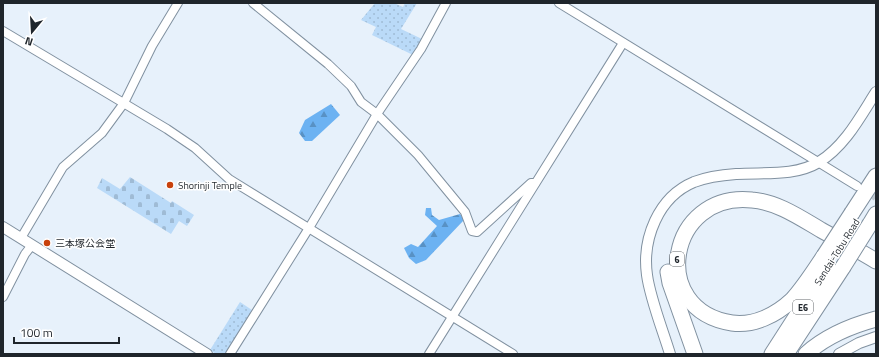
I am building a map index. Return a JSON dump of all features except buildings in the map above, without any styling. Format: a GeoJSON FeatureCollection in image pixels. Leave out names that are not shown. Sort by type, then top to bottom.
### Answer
{"type":"FeatureCollection","features":[{"type":"Feature","properties":{"kind":"highway"},"geometry":{"type":"LineString","coordinates":[[864,217],[876,176]]}},
{"type":"Feature","properties":{"kind":"highway","name":"6"},"geometry":{"type":"LineString","coordinates":[[695,354],[670,283],[668,255],[670,242],[680,220],[697,204],[708,198],[731,191],[744,190],[769,195],[806,211],[876,252]]}},
{"type":"Feature","properties":{"kind":"highway","name":"Sendai-Tobu Road"},"geometry":{"type":"LineString","coordinates":[[772,354],[833,261],[864,217],[876,191]]}},
{"type":"Feature","properties":{"kind":"highway","name":"6"},"geometry":{"type":"LineString","coordinates":[[833,261],[791,301],[762,319],[741,324],[719,320],[710,316],[692,303],[682,286],[677,266],[679,247],[683,237],[694,220],[709,208],[719,204],[741,200],[763,202],[790,212],[876,261]]}},
{"type":"Feature","properties":{"kind":"highway","name":"Sendai-Tobu Road"},"geometry":{"type":"LineString","coordinates":[[786,354],[833,261]]}},
{"type":"Feature","properties":{"kind":"highway"},"geometry":{"type":"LineString","coordinates":[[806,354],[822,342],[847,328],[876,319]]}},
{"type":"Feature","properties":{"kind":"street"},"geometry":{"type":"LineString","coordinates":[[21,238],[63,167],[102,133],[124,102],[152,46],[178,3]]}},
{"type":"Feature","properties":{"kind":"street"},"geometry":{"type":"LineString","coordinates":[[253,3],[328,64],[351,86],[361,102],[377,114],[418,155],[465,212],[472,231],[477,232],[531,183],[535,183]]}},
{"type":"Feature","properties":{"kind":"street"},"geometry":{"type":"LineString","coordinates":[[230,354],[309,228],[377,114],[421,49],[446,3]]}},
{"type":"Feature","properties":{"kind":"street"},"geometry":{"type":"LineString","coordinates":[[559,3],[857,186]]}},
{"type":"Feature","properties":{"kind":"street"},"geometry":{"type":"LineString","coordinates":[[3,31],[124,102],[195,148],[229,178],[513,354]]}},
{"type":"Feature","properties":{"kind":"street"},"geometry":{"type":"LineString","coordinates":[[429,354],[623,43]]}},
{"type":"Feature","properties":{"kind":"street"},"geometry":{"type":"LineString","coordinates":[[670,354],[647,277],[646,258],[648,240],[657,215],[679,191],[694,182],[711,177],[737,174],[789,172],[818,163],[829,155],[849,135],[876,92]]}},
{"type":"Feature","properties":{"kind":"street"},"geometry":{"type":"LineString","coordinates":[[3,227],[207,354]]}},
{"type":"Feature","properties":{"kind":"street"},"geometry":{"type":"LineString","coordinates":[[3,297],[25,254],[32,245]]}},
{"type":"Feature","properties":{"kind":"street"},"geometry":{"type":"LineString","coordinates":[[839,354],[859,343],[876,337]]}},
{"type":"Feature","properties":{"kind":"green space"},"geometry":{"type":"Polygon","coordinates":[[[375,3],[394,3],[403,7],[405,3],[417,3],[401,29],[422,39],[413,55],[372,35],[376,27],[361,20],[375,3]]]}},
{"type":"Feature","properties":{"kind":"green space"},"geometry":{"type":"Polygon","coordinates":[[[331,104],[340,115],[312,141],[305,141],[299,133],[305,120],[331,104]]]}},
{"type":"Feature","properties":{"kind":"green space"},"geometry":{"type":"Polygon","coordinates":[[[130,177],[171,203],[172,201],[194,215],[187,226],[179,221],[171,234],[97,188],[102,178],[120,189],[130,177]]]}},
{"type":"Feature","properties":{"kind":"green space"},"geometry":{"type":"Polygon","coordinates":[[[426,208],[431,208],[432,215],[439,220],[460,214],[463,221],[426,260],[416,264],[409,258],[404,248],[411,244],[418,247],[437,226],[425,215],[426,208]]]}},
{"type":"Feature","properties":{"kind":"green space"},"geometry":{"type":"Polygon","coordinates":[[[240,302],[252,310],[225,354],[216,354],[210,350],[240,302]]]}},
{"type":"Feature","properties":{"kind":"tunnel"},"geometry":{"type":"LineString","coordinates":[[863,189],[876,197]]}},
{"type":"Feature","properties":{"kind":"place","name":"Shorinji Temple"},"geometry":{"type":"Point","coordinates":[170,185]}},
{"type":"Feature","properties":{"kind":"place","name":"三本塚公会堂"},"geometry":{"type":"Point","coordinates":[47,243]}}]}
